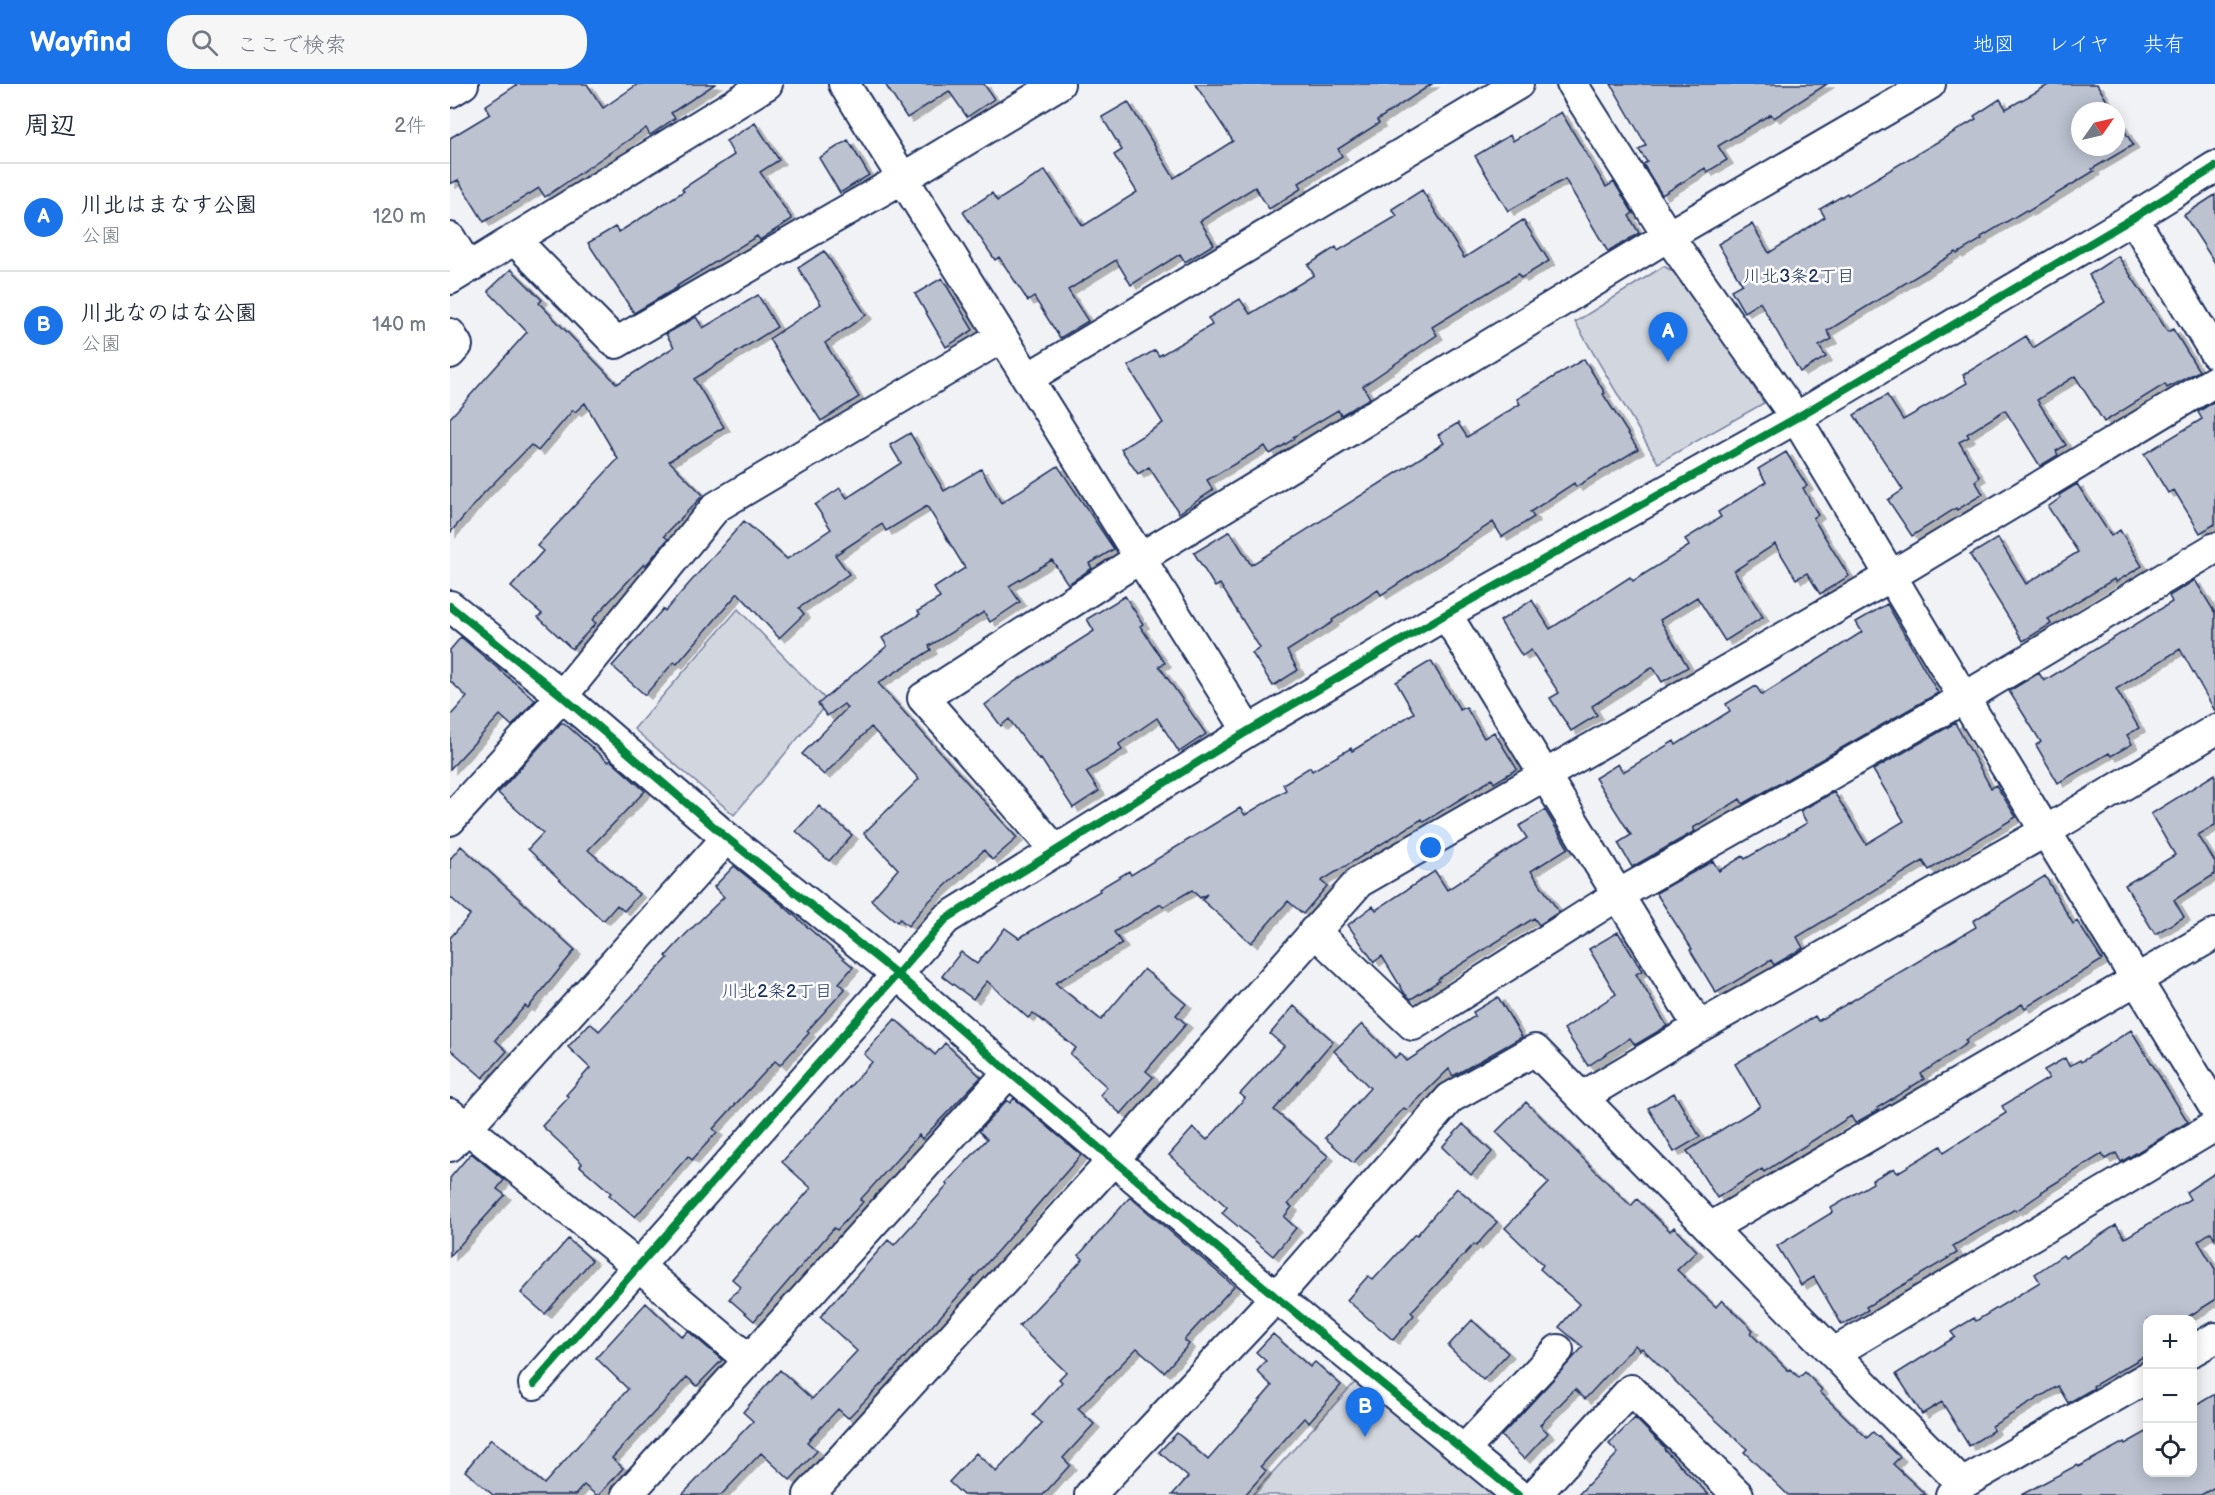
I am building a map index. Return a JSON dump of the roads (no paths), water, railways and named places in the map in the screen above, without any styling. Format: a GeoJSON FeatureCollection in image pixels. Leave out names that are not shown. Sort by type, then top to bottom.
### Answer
{"type":"FeatureCollection","features":[{"type":"Feature","properties":{"kind":"street"},"geometry":{"type":"LineString","coordinates":[[450,92],[463,84]]}},
{"type":"Feature","properties":{"kind":"street"},"geometry":{"type":"LineString","coordinates":[[450,238],[459,273],[767,84]]}},
{"type":"Feature","properties":{"kind":"street"},"geometry":{"type":"LineString","coordinates":[[844,84],[1248,731]]}},
{"type":"Feature","properties":{"kind":"street"},"geometry":{"type":"LineString","coordinates":[[514,239],[616,343],[903,178],[1059,84]]}},
{"type":"Feature","properties":{"kind":"street"},"geometry":{"type":"LineString","coordinates":[[1028,378],[1518,84]]}},
{"type":"Feature","properties":{"kind":"street"},"geometry":{"type":"LineString","coordinates":[[1572,84],[1668,236],[1796,418],[2215,1108]]}},
{"type":"Feature","properties":{"kind":"street"},"geometry":{"type":"LineString","coordinates":[[1057,852],[923,698],[1140,558],[1668,236],[1930,84]]}},
{"type":"Feature","properties":{"kind":"street"},"geometry":{"type":"LineString","coordinates":[[534,1384],[946,920],[1248,731],[1446,614],[1796,418],[2215,167]]}},
{"type":"Feature","properties":{"kind":"street"},"geometry":{"type":"LineString","coordinates":[[2133,218],[2215,353]]}},
{"type":"Feature","properties":{"kind":"street"},"geometry":{"type":"LineString","coordinates":[[450,334],[457,345],[450,353]]}},
{"type":"Feature","properties":{"kind":"street"},"geometry":{"type":"LineString","coordinates":[[450,820],[562,696],[716,507],[1002,337]]}},
{"type":"Feature","properties":{"kind":"street"},"geometry":{"type":"LineString","coordinates":[[809,1495],[1114,1160],[1359,882],[1891,576],[2215,381]]}},
{"type":"Feature","properties":{"kind":"street"},"geometry":{"type":"LineString","coordinates":[[1314,931],[1413,1025],[1618,895],[1964,698],[2215,548]]}},
{"type":"Feature","properties":{"kind":"street"},"geometry":{"type":"LineString","coordinates":[[450,606],[562,696],[727,838],[897,974],[1009,1072],[1276,1297],[1518,1495]]}},
{"type":"Feature","properties":{"kind":"street"},"geometry":{"type":"LineString","coordinates":[[1446,614],[1699,1027]]}},
{"type":"Feature","properties":{"kind":"street"},"geometry":{"type":"LineString","coordinates":[[1582,1097],[1699,1027],[2046,831],[2215,730]]}},
{"type":"Feature","properties":{"kind":"street"},"geometry":{"type":"LineString","coordinates":[[727,838],[455,1129],[638,1266],[749,1360]]}},
{"type":"Feature","properties":{"kind":"street"},"geometry":{"type":"LineString","coordinates":[[1710,1228],[2215,933]]}},
{"type":"Feature","properties":{"kind":"street"},"geometry":{"type":"LineString","coordinates":[[1090,1495],[1276,1297],[1450,1098],[1535,1050],[1833,1353],[1957,1490],[2143,1380]]}},
{"type":"Feature","properties":{"kind":"street"},"geometry":{"type":"LineString","coordinates":[[627,1495],[1009,1072]]}},
{"type":"Feature","properties":{"kind":"street"},"geometry":{"type":"LineString","coordinates":[[1833,1353],[2215,1126]]}},
{"type":"Feature","properties":{"kind":"street"},"geometry":{"type":"LineString","coordinates":[[2197,1349],[2215,1338]]}},
{"type":"Feature","properties":{"kind":"street"},"geometry":{"type":"LineString","coordinates":[[1464,1450],[1558,1350]]}},
{"type":"Feature","properties":{"kind":"street"},"geometry":{"type":"LineString","coordinates":[[1535,1495],[1631,1390],[1738,1495]]}},
{"type":"Feature","properties":{"kind":"place","name":"川北はまなす公園"},"geometry":{"type":"Point","coordinates":[1668,362]}},
{"type":"Feature","properties":{"kind":"place","name":"川北なのはな公園"},"geometry":{"type":"Point","coordinates":[1365,1437]}},
{"type":"Feature","properties":{"kind":"district","name":"川北3条2丁目"},"geometry":{"type":"Point","coordinates":[1799,276]}},
{"type":"Feature","properties":{"kind":"district","name":"川北2条2丁目"},"geometry":{"type":"Point","coordinates":[777,991]}}]}
